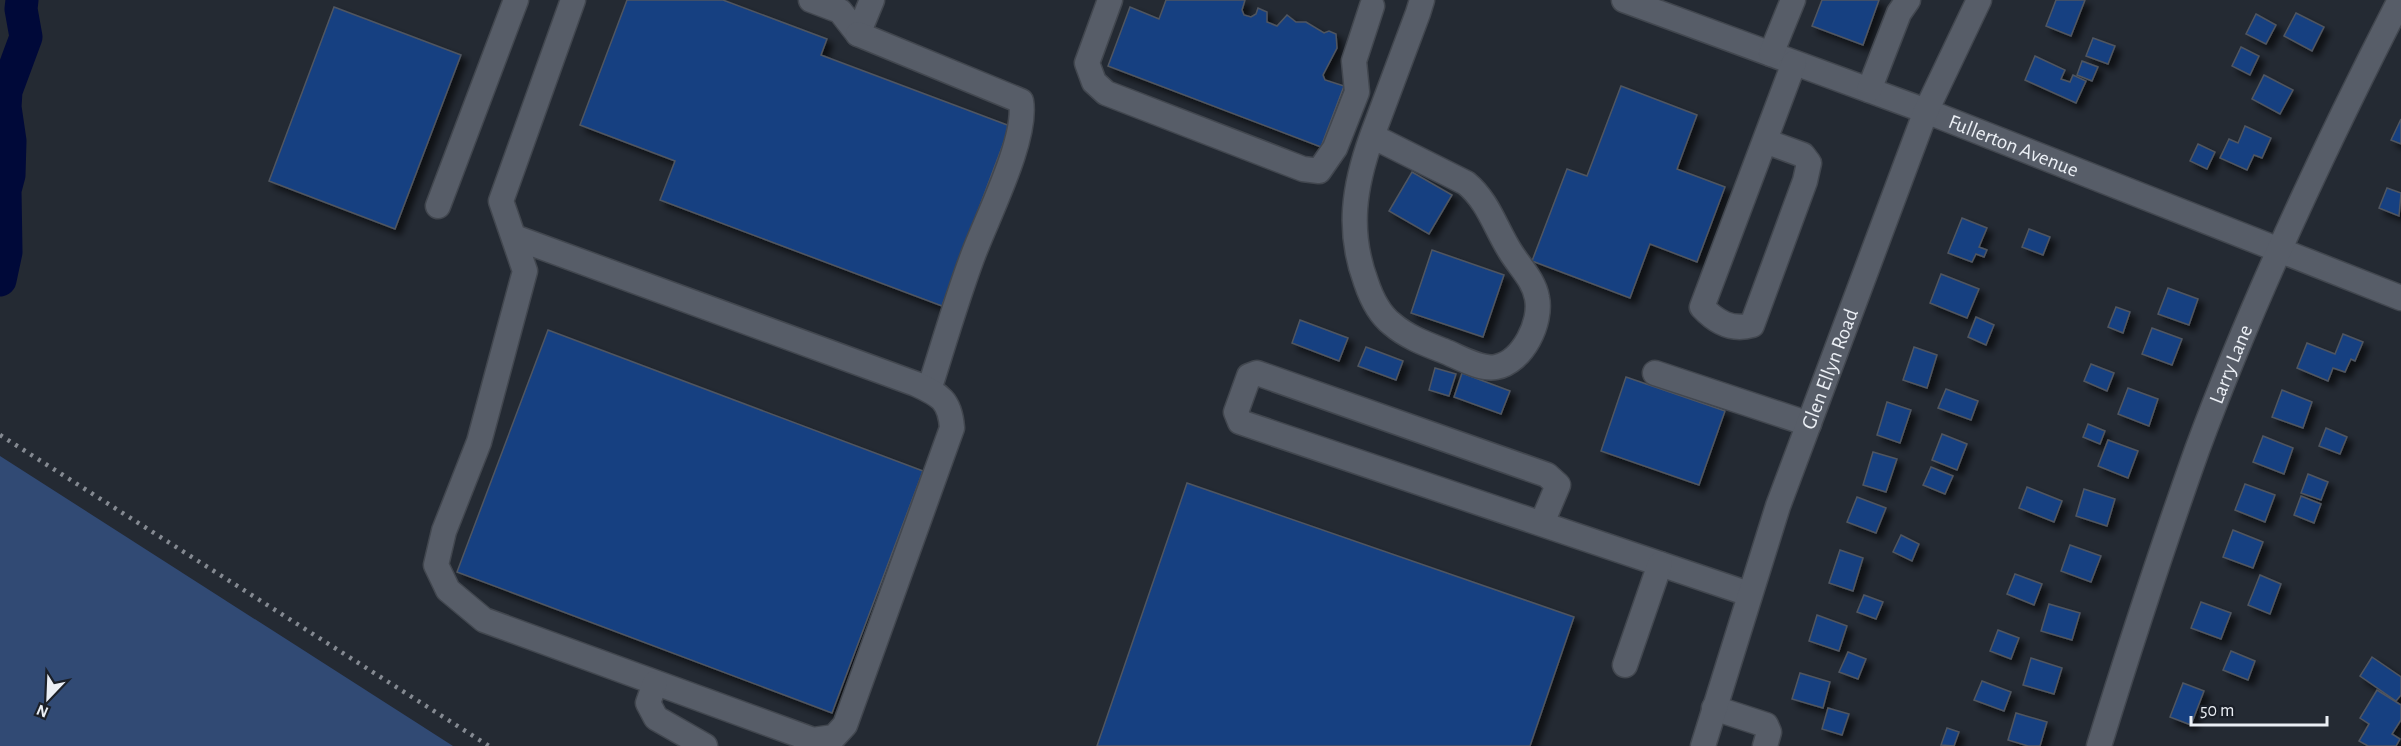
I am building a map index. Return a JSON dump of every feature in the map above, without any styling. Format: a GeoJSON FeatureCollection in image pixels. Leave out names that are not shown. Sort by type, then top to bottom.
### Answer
{"type":"FeatureCollection","features":[{"type":"Feature","properties":{"kind":"street"},"geometry":{"type":"LineString","coordinates":[[438,206],[516,0]]}},
{"type":"Feature","properties":{"kind":"street"},"geometry":{"type":"LineString","coordinates":[[811,0],[840,11],[858,34],[1021,101],[1023,113],[1019,135],[972,259],[929,390]]}},
{"type":"Feature","properties":{"kind":"street"},"geometry":{"type":"LineString","coordinates":[[858,34],[872,0]]}},
{"type":"Feature","properties":{"kind":"street"},"geometry":{"type":"LineString","coordinates":[[1110,0],[1087,63],[1094,82],[1106,93],[1303,169],[1319,171],[1335,148],[1357,92],[1354,61],[1368,2]]}},
{"type":"Feature","properties":{"kind":"street"},"geometry":{"type":"LineString","coordinates":[[1372,136],[1466,183],[1479,194],[1509,250],[1533,284],[1538,299],[1536,320],[1524,349],[1512,360],[1497,367],[1483,366],[1418,341],[1390,324],[1372,300],[1356,255],[1354,214],[1356,188],[1372,136],[1422,0]]}},
{"type":"Feature","properties":{"kind":"street","name":"Fullerton Avenue"},"geometry":{"type":"LineString","coordinates":[[1624,0],[1926,111],[2401,298]]}},
{"type":"Feature","properties":{"kind":"street"},"geometry":{"type":"LineString","coordinates":[[1771,54],[1792,0]]}},
{"type":"Feature","properties":{"kind":"street"},"geometry":{"type":"LineString","coordinates":[[1869,90],[1899,13],[1908,0]]}},
{"type":"Feature","properties":{"kind":"street","name":"Larry Lane"},"geometry":{"type":"LineString","coordinates":[[2099,746],[2141,610],[2198,448],[2279,250],[2400,0]]}},
{"type":"Feature","properties":{"kind":"street"},"geometry":{"type":"LineString","coordinates":[[514,237],[929,390],[944,399],[951,412],[952,428],[845,725],[834,737],[800,741],[655,683],[484,620],[448,590],[436,565],[444,531],[479,442],[525,271],[501,201],[566,2]]}},
{"type":"Feature","properties":{"kind":"street","name":"Glen Ellyn Road"},"geometry":{"type":"LineString","coordinates":[[1703,746],[1778,506],[1926,111],[1970,3]]}},
{"type":"Feature","properties":{"kind":"street"},"geometry":{"type":"LineString","coordinates":[[1765,141],[1803,156],[1809,164],[1805,181],[1752,325],[1739,329],[1713,319],[1702,307],[1794,63]]}},
{"type":"Feature","properties":{"kind":"street"},"geometry":{"type":"LineString","coordinates":[[1542,523],[1558,485],[1547,475],[1257,373],[1249,376],[1236,412],[1240,422],[1749,594]]}},
{"type":"Feature","properties":{"kind":"street"},"geometry":{"type":"LineString","coordinates":[[1655,373],[1809,423]]}},
{"type":"Feature","properties":{"kind":"street"},"geometry":{"type":"LineString","coordinates":[[1625,665],[1660,564]]}},
{"type":"Feature","properties":{"kind":"street"},"geometry":{"type":"LineString","coordinates":[[655,683],[648,703],[656,718],[705,746]]}},
{"type":"Feature","properties":{"kind":"street"},"geometry":{"type":"LineString","coordinates":[[1714,708],[1766,724],[1769,732],[1765,746]]}},
{"type":"Feature","properties":{"kind":"shaded area"},"geometry":{"type":"Polygon","coordinates":[[[0,456],[453,746],[0,746],[0,456]]]}},
{"type":"Feature","properties":{"kind":"building"},"geometry":{"type":"Polygon","coordinates":[[[627,0],[723,0],[827,39],[821,55],[1010,126],[942,306],[660,200],[675,161],[580,125],[627,0]]]}},
{"type":"Feature","properties":{"kind":"building"},"geometry":{"type":"Polygon","coordinates":[[[1166,0],[1245,0],[1242,10],[1244,15],[1251,17],[1256,14],[1258,8],[1267,12],[1267,22],[1277,26],[1287,15],[1296,22],[1306,22],[1324,33],[1329,31],[1336,34],[1337,48],[1323,75],[1325,80],[1344,86],[1321,147],[1108,66],[1130,7],[1159,19],[1166,0]]]}},
{"type":"Feature","properties":{"kind":"building"},"geometry":{"type":"Polygon","coordinates":[[[1822,0],[1879,0],[1863,45],[1812,26],[1822,0]]]}},
{"type":"Feature","properties":{"kind":"building"},"geometry":{"type":"Polygon","coordinates":[[[2056,0],[2085,0],[2071,36],[2046,26],[2056,0]]]}},
{"type":"Feature","properties":{"kind":"building"},"geometry":{"type":"Polygon","coordinates":[[[334,7],[461,55],[395,229],[269,181],[334,7]]]}},
{"type":"Feature","properties":{"kind":"building"},"geometry":{"type":"Polygon","coordinates":[[[2296,13],[2324,27],[2312,51],[2284,36],[2296,13]]]}},
{"type":"Feature","properties":{"kind":"building"},"geometry":{"type":"Polygon","coordinates":[[[2256,14],[2276,25],[2266,44],[2246,34],[2256,14]]]}},
{"type":"Feature","properties":{"kind":"building"},"geometry":{"type":"Polygon","coordinates":[[[2093,38],[2115,46],[2108,64],[2086,56],[2093,38]]]}},
{"type":"Feature","properties":{"kind":"building"},"geometry":{"type":"Polygon","coordinates":[[[2241,47],[2259,56],[2250,75],[2232,66],[2241,47]]]}},
{"type":"Feature","properties":{"kind":"building"},"geometry":{"type":"Polygon","coordinates":[[[2035,56],[2065,70],[2061,79],[2070,82],[2073,75],[2086,81],[2076,103],[2025,80],[2035,56]]]}},
{"type":"Feature","properties":{"kind":"building"},"geometry":{"type":"Polygon","coordinates":[[[2082,61],[2098,67],[2092,81],[2077,75],[2082,61]]]}},
{"type":"Feature","properties":{"kind":"building"},"geometry":{"type":"Polygon","coordinates":[[[2264,75],[2293,90],[2280,114],[2252,99],[2264,75]]]}},
{"type":"Feature","properties":{"kind":"building"},"geometry":{"type":"Polygon","coordinates":[[[1621,86],[1697,115],[1677,169],[1725,187],[1697,262],[1650,244],[1630,298],[1532,261],[1567,169],[1587,176],[1621,86]]]}},
{"type":"Feature","properties":{"kind":"building"},"geometry":{"type":"Polygon","coordinates":[[[2401,119],[2401,144],[2391,140],[2401,119]]]}},
{"type":"Feature","properties":{"kind":"building"},"geometry":{"type":"Polygon","coordinates":[[[2245,126],[2271,138],[2262,158],[2254,155],[2247,170],[2220,158],[2229,139],[2238,143],[2245,126]]]}},
{"type":"Feature","properties":{"kind":"building"},"geometry":{"type":"Polygon","coordinates":[[[2198,144],[2215,152],[2207,169],[2190,161],[2198,144]]]}},
{"type":"Feature","properties":{"kind":"building"},"geometry":{"type":"Polygon","coordinates":[[[1412,172],[1452,195],[1429,234],[1389,211],[1412,172]]]}},
{"type":"Feature","properties":{"kind":"building"},"geometry":{"type":"Polygon","coordinates":[[[2387,188],[2401,193],[2399,216],[2379,208],[2387,188]]]}},
{"type":"Feature","properties":{"kind":"building"},"geometry":{"type":"Polygon","coordinates":[[[1962,218],[1987,228],[1979,247],[1987,250],[1984,257],[1976,254],[1972,262],[1948,253],[1962,218]]]}},
{"type":"Feature","properties":{"kind":"building"},"geometry":{"type":"Polygon","coordinates":[[[2029,229],[2050,237],[2043,255],[2022,247],[2029,229]]]}},
{"type":"Feature","properties":{"kind":"building"},"geometry":{"type":"Polygon","coordinates":[[[1432,250],[1504,275],[1483,337],[1411,313],[1432,250]]]}},
{"type":"Feature","properties":{"kind":"building"},"geometry":{"type":"Polygon","coordinates":[[[1941,274],[1979,289],[1967,318],[1930,303],[1941,274]]]}},
{"type":"Feature","properties":{"kind":"building"},"geometry":{"type":"Polygon","coordinates":[[[2168,288],[2198,299],[2189,325],[2158,314],[2168,288]]]}},
{"type":"Feature","properties":{"kind":"building"},"geometry":{"type":"Polygon","coordinates":[[[2116,307],[2130,312],[2123,333],[2108,327],[2116,307]]]}},
{"type":"Feature","properties":{"kind":"building"},"geometry":{"type":"Polygon","coordinates":[[[1976,317],[1994,325],[1986,345],[1968,337],[1976,317]]]}},
{"type":"Feature","properties":{"kind":"building"},"geometry":{"type":"Polygon","coordinates":[[[1300,320],[1348,338],[1339,361],[1292,343],[1300,320]]]}},
{"type":"Feature","properties":{"kind":"building"},"geometry":{"type":"Polygon","coordinates":[[[2152,328],[2182,339],[2172,365],[2142,354],[2152,328]]]}},
{"type":"Feature","properties":{"kind":"building"},"geometry":{"type":"Polygon","coordinates":[[[548,330],[923,471],[832,713],[457,572],[548,330]]]}},
{"type":"Feature","properties":{"kind":"building"},"geometry":{"type":"Polygon","coordinates":[[[2343,334],[2363,342],[2355,361],[2351,359],[2345,372],[2333,368],[2328,381],[2297,368],[2307,343],[2335,354],[2343,334]]]}},
{"type":"Feature","properties":{"kind":"building"},"geometry":{"type":"Polygon","coordinates":[[[1366,347],[1403,361],[1396,380],[1358,366],[1366,347]]]}},
{"type":"Feature","properties":{"kind":"building"},"geometry":{"type":"Polygon","coordinates":[[[1914,347],[1937,355],[1927,388],[1903,380],[1914,347]]]}},
{"type":"Feature","properties":{"kind":"building"},"geometry":{"type":"Polygon","coordinates":[[[2091,364],[2114,373],[2107,391],[2084,381],[2091,364]]]}},
{"type":"Feature","properties":{"kind":"building"},"geometry":{"type":"Polygon","coordinates":[[[1435,368],[1456,374],[1449,396],[1429,390],[1435,368]]]}},
{"type":"Feature","properties":{"kind":"building"},"geometry":{"type":"Polygon","coordinates":[[[1462,373],[1510,391],[1501,414],[1454,397],[1462,373]]]}},
{"type":"Feature","properties":{"kind":"building"},"geometry":{"type":"Polygon","coordinates":[[[1626,377],[1725,411],[1699,485],[1601,451],[1626,377]]]}},
{"type":"Feature","properties":{"kind":"building"},"geometry":{"type":"Polygon","coordinates":[[[2128,388],[2158,399],[2149,426],[2118,414],[2128,388]]]}},
{"type":"Feature","properties":{"kind":"building"},"geometry":{"type":"Polygon","coordinates":[[[1946,389],[1978,401],[1971,420],[1938,408],[1946,389]]]}},
{"type":"Feature","properties":{"kind":"building"},"geometry":{"type":"Polygon","coordinates":[[[2282,390],[2312,402],[2303,428],[2272,417],[2282,390]]]}},
{"type":"Feature","properties":{"kind":"building"},"geometry":{"type":"Polygon","coordinates":[[[1887,402],[1911,410],[1900,443],[1877,435],[1887,402]]]}},
{"type":"Feature","properties":{"kind":"building"},"geometry":{"type":"Polygon","coordinates":[[[2088,424],[2105,431],[2100,444],[2083,437],[2088,424]]]}},
{"type":"Feature","properties":{"kind":"building"},"geometry":{"type":"Polygon","coordinates":[[[2326,428],[2347,437],[2340,454],[2319,446],[2326,428]]]}},
{"type":"Feature","properties":{"kind":"building"},"geometry":{"type":"Polygon","coordinates":[[[1942,434],[1967,444],[1957,470],[1932,460],[1942,434]]]}},
{"type":"Feature","properties":{"kind":"building"},"geometry":{"type":"Polygon","coordinates":[[[2263,436],[2293,448],[2284,474],[2253,462],[2263,436]]]}},
{"type":"Feature","properties":{"kind":"building"},"geometry":{"type":"Polygon","coordinates":[[[2108,440],[2138,451],[2128,478],[2098,466],[2108,440]]]}},
{"type":"Feature","properties":{"kind":"building"},"geometry":{"type":"Polygon","coordinates":[[[1873,452],[1897,459],[1886,492],[1863,485],[1873,452]]]}},
{"type":"Feature","properties":{"kind":"building"},"geometry":{"type":"Polygon","coordinates":[[[1931,467],[1953,476],[1945,494],[1923,485],[1931,467]]]}},
{"type":"Feature","properties":{"kind":"building"},"geometry":{"type":"Polygon","coordinates":[[[2308,474],[2328,482],[2321,500],[2301,493],[2308,474]]]}},
{"type":"Feature","properties":{"kind":"building"},"geometry":{"type":"Polygon","coordinates":[[[1187,483],[1574,617],[1530,746],[1097,746],[1187,483]]]}},
{"type":"Feature","properties":{"kind":"building"},"geometry":{"type":"Polygon","coordinates":[[[2245,484],[2275,495],[2265,522],[2235,510],[2245,484]]]}},
{"type":"Feature","properties":{"kind":"building"},"geometry":{"type":"Polygon","coordinates":[[[2027,487],[2062,501],[2054,522],[2019,508],[2027,487]]]}},
{"type":"Feature","properties":{"kind":"building"},"geometry":{"type":"Polygon","coordinates":[[[2084,489],[2115,499],[2107,526],[2076,516],[2084,489]]]}},
{"type":"Feature","properties":{"kind":"building"},"geometry":{"type":"Polygon","coordinates":[[[2301,496],[2321,504],[2314,523],[2294,515],[2301,496]]]}},
{"type":"Feature","properties":{"kind":"building"},"geometry":{"type":"Polygon","coordinates":[[[1857,497],[1886,508],[1876,533],[1847,522],[1857,497]]]}},
{"type":"Feature","properties":{"kind":"building"},"geometry":{"type":"Polygon","coordinates":[[[2233,530],[2263,542],[2253,568],[2223,557],[2233,530]]]}},
{"type":"Feature","properties":{"kind":"building"},"geometry":{"type":"Polygon","coordinates":[[[1901,535],[1919,544],[1912,561],[1893,552],[1901,535]]]}},
{"type":"Feature","properties":{"kind":"building"},"geometry":{"type":"Polygon","coordinates":[[[2070,545],[2101,556],[2091,582],[2061,571],[2070,545]]]}},
{"type":"Feature","properties":{"kind":"building"},"geometry":{"type":"Polygon","coordinates":[[[1840,550],[1863,558],[1853,591],[1829,583],[1840,550]]]}},
{"type":"Feature","properties":{"kind":"building"},"geometry":{"type":"Polygon","coordinates":[[[2015,574],[2042,584],[2034,605],[2007,594],[2015,574]]]}},
{"type":"Feature","properties":{"kind":"building"},"geometry":{"type":"Polygon","coordinates":[[[2260,575],[2281,584],[2270,614],[2248,605],[2260,575]]]}},
{"type":"Feature","properties":{"kind":"building"},"geometry":{"type":"Polygon","coordinates":[[[1864,595],[1883,602],[1876,619],[1857,612],[1864,595]]]}},
{"type":"Feature","properties":{"kind":"building"},"geometry":{"type":"Polygon","coordinates":[[[2201,602],[2231,613],[2221,639],[2191,628],[2201,602]]]}},
{"type":"Feature","properties":{"kind":"building"},"geometry":{"type":"Polygon","coordinates":[[[2049,604],[2080,613],[2072,640],[2041,631],[2049,604]]]}},
{"type":"Feature","properties":{"kind":"building"},"geometry":{"type":"Polygon","coordinates":[[[1817,615],[1847,626],[1839,651],[1809,641],[1817,615]]]}},
{"type":"Feature","properties":{"kind":"building"},"geometry":{"type":"Polygon","coordinates":[[[1998,630],[2019,638],[2011,659],[1990,651],[1998,630]]]}},
{"type":"Feature","properties":{"kind":"building"},"geometry":{"type":"Polygon","coordinates":[[[2231,651],[2255,661],[2248,680],[2223,670],[2231,651]]]}},
{"type":"Feature","properties":{"kind":"building"},"geometry":{"type":"Polygon","coordinates":[[[1848,652],[1866,659],[1858,679],[1839,672],[1848,652]]]}},
{"type":"Feature","properties":{"kind":"building"},"geometry":{"type":"Polygon","coordinates":[[[2372,657],[2401,677],[2401,695],[2396,701],[2360,676],[2372,657]]]}},
{"type":"Feature","properties":{"kind":"building"},"geometry":{"type":"Polygon","coordinates":[[[2031,658],[2062,668],[2054,694],[2023,685],[2031,658]]]}},
{"type":"Feature","properties":{"kind":"building"},"geometry":{"type":"Polygon","coordinates":[[[1800,673],[1830,682],[1823,708],[1792,699],[1800,673]]]}},
{"type":"Feature","properties":{"kind":"building"},"geometry":{"type":"Polygon","coordinates":[[[1982,681],[2011,692],[2004,711],[1974,700],[1982,681]]]}},
{"type":"Feature","properties":{"kind":"building"},"geometry":{"type":"Polygon","coordinates":[[[2183,683],[2204,691],[2191,725],[2170,717],[2183,683]]]}},
{"type":"Feature","properties":{"kind":"building"},"geometry":{"type":"Polygon","coordinates":[[[2377,690],[2401,705],[2401,720],[2392,734],[2400,739],[2396,746],[2368,746],[2359,741],[2369,724],[2360,718],[2377,690]]]}},
{"type":"Feature","properties":{"kind":"building"},"geometry":{"type":"Polygon","coordinates":[[[1828,708],[1849,714],[1842,735],[1822,729],[1828,708]]]}},
{"type":"Feature","properties":{"kind":"building"},"geometry":{"type":"Polygon","coordinates":[[[2016,713],[2047,722],[2040,746],[2028,746],[2008,740],[2016,713]]]}},
{"type":"Feature","properties":{"kind":"building"},"geometry":{"type":"Polygon","coordinates":[[[1947,728],[1959,732],[1954,746],[1941,745],[1947,728]]]}},
{"type":"Feature","properties":{"kind":"waterway"},"geometry":{"type":"LineString","coordinates":[[0,280],[6,252],[5,190],[9,175],[10,141],[5,107],[6,91],[26,37],[21,9],[22,0]]}},
{"type":"Feature","properties":{"kind":"railway"},"geometry":{"type":"LineString","coordinates":[[0,435],[489,746]]}}]}
